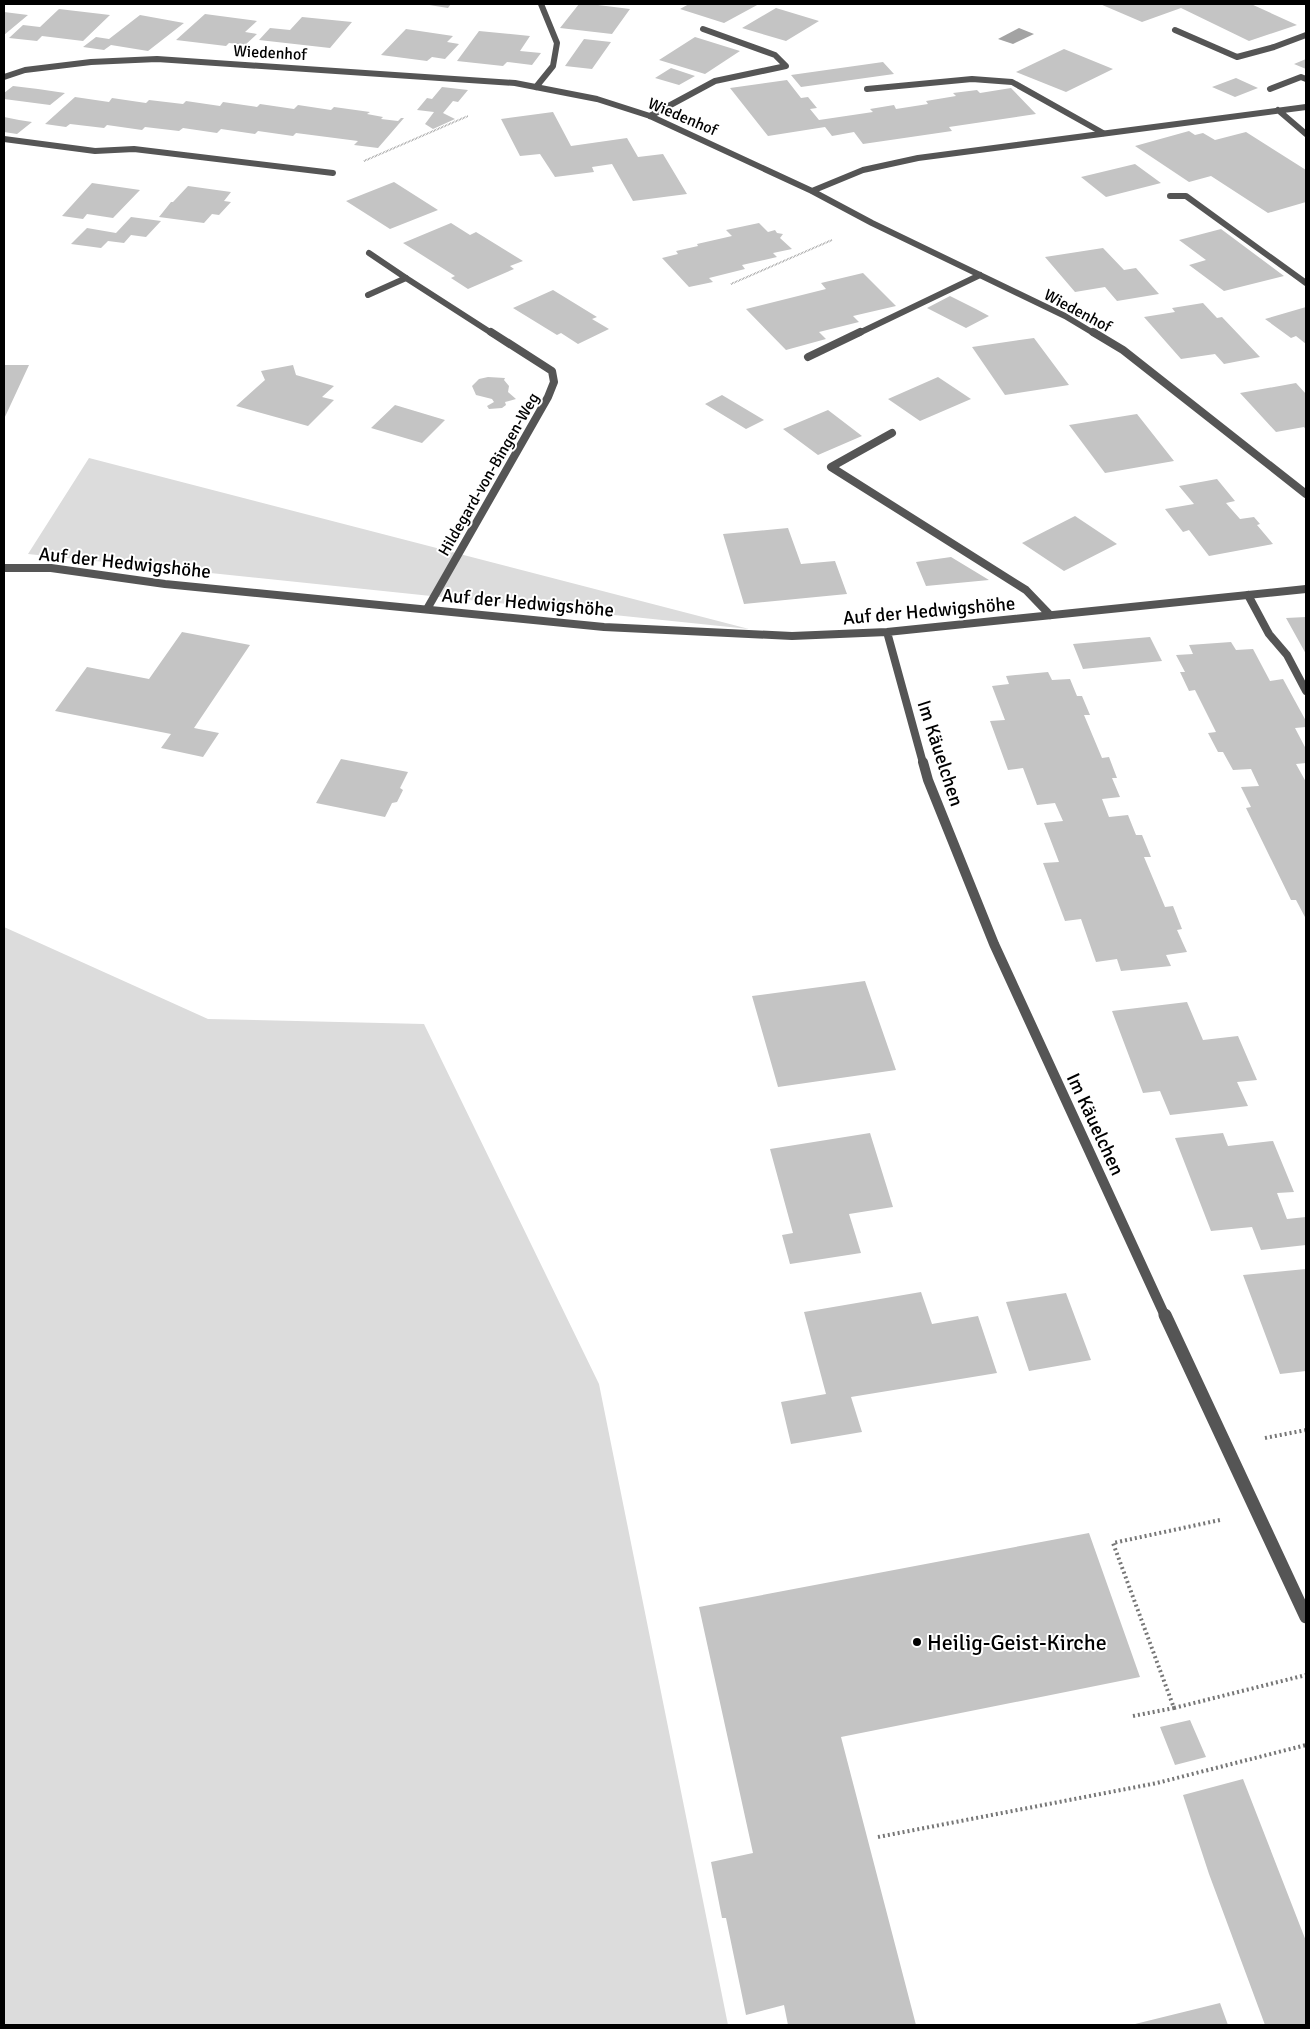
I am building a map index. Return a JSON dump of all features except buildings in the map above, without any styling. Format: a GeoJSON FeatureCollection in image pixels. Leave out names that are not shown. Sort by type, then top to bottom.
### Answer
{"type":"FeatureCollection","features":[{"type":"Feature","properties":{"kind":"street"},"geometry":{"type":"LineString","coordinates":[[536,87],[553,66],[556,43],[541,4]]}},
{"type":"Feature","properties":{"kind":"street"},"geometry":{"type":"LineString","coordinates":[[650,116],[715,81],[786,66],[775,55],[703,29]]}},
{"type":"Feature","properties":{"kind":"street"},"geometry":{"type":"LineString","coordinates":[[1175,30],[1237,57],[1274,47],[1306,35]]}},
{"type":"Feature","properties":{"kind":"street","name":"Wiedenhof"},"geometry":{"type":"LineString","coordinates":[[4,77],[25,70],[91,62],[156,59],[515,83],[596,99],[650,116],[812,191],[872,223],[1065,316],[1123,350],[1306,494]]}},
{"type":"Feature","properties":{"kind":"street"},"geometry":{"type":"LineString","coordinates":[[1270,89],[1301,77],[1306,79]]}},
{"type":"Feature","properties":{"kind":"street"},"geometry":{"type":"LineString","coordinates":[[867,89],[972,79],[1012,82],[1103,133]]}},
{"type":"Feature","properties":{"kind":"street"},"geometry":{"type":"LineString","coordinates":[[812,191],[836,178],[877,166],[920,158],[1278,110],[1306,108]]}},
{"type":"Feature","properties":{"kind":"street"},"geometry":{"type":"LineString","coordinates":[[1278,110],[1306,134]]}},
{"type":"Feature","properties":{"kind":"street"},"geometry":{"type":"LineString","coordinates":[[4,139],[95,151],[134,149],[333,172]]}},
{"type":"Feature","properties":{"kind":"street"},"geometry":{"type":"LineString","coordinates":[[1170,196],[1186,196],[1306,283]]}},
{"type":"Feature","properties":{"kind":"street","name":"Hildegard-von-Bingen-Weg"},"geometry":{"type":"LineString","coordinates":[[369,253],[552,371],[554,382],[548,398],[427,609]]}},
{"type":"Feature","properties":{"kind":"street"},"geometry":{"type":"LineString","coordinates":[[808,357],[980,275]]}},
{"type":"Feature","properties":{"kind":"street"},"geometry":{"type":"LineString","coordinates":[[368,295],[406,278]]}},
{"type":"Feature","properties":{"kind":"street","name":"Auf der Hedwigshöhe"},"geometry":{"type":"LineString","coordinates":[[892,434],[831,467],[1026,590],[1050,615]]}},
{"type":"Feature","properties":{"kind":"street","name":"Auf der Hedwigshöhe"},"geometry":{"type":"LineString","coordinates":[[4,568],[51,568],[165,584],[624,628],[792,636],[887,632],[1306,588]]}},
{"type":"Feature","properties":{"kind":"street"},"geometry":{"type":"LineString","coordinates":[[1248,595],[1269,634],[1287,655],[1306,691]]}},
{"type":"Feature","properties":{"kind":"street","name":"Im Käuelchen"},"geometry":{"type":"LineString","coordinates":[[887,632],[928,780],[994,944],[1225,1446],[1306,1617]]}},
{"type":"Feature","properties":{"kind":"path"},"geometry":{"type":"LineString","coordinates":[[333,172],[476,113]]}},
{"type":"Feature","properties":{"kind":"path"},"geometry":{"type":"LineString","coordinates":[[731,284],[872,223]]}},
{"type":"Feature","properties":{"kind":"path"},"geometry":{"type":"LineString","coordinates":[[1174,1708],[1113,1543],[1182,1529]]}},
{"type":"Feature","properties":{"kind":"path"},"geometry":{"type":"LineString","coordinates":[[1134,1716],[1306,1675]]}},
{"type":"Feature","properties":{"kind":"path"},"geometry":{"type":"LineString","coordinates":[[878,1837],[1157,1783],[1306,1745]]}},
{"type":"Feature","properties":{"kind":"shaded area"},"geometry":{"type":"Polygon","coordinates":[[[1019,28],[1034,34],[1013,44],[998,39],[1019,28]]]}},
{"type":"Feature","properties":{"kind":"shaded area"},"geometry":{"type":"Polygon","coordinates":[[[89,458],[749,629],[28,554],[89,458]]]}},
{"type":"Feature","properties":{"kind":"shaded area"},"geometry":{"type":"Polygon","coordinates":[[[4,927],[208,1019],[424,1024],[599,1384],[728,2025],[4,2025],[4,927]]]}},
{"type":"Feature","properties":{"kind":"place","name":"Heilig-Geist-Kirche"},"geometry":{"type":"Point","coordinates":[917,1642]}}]}
